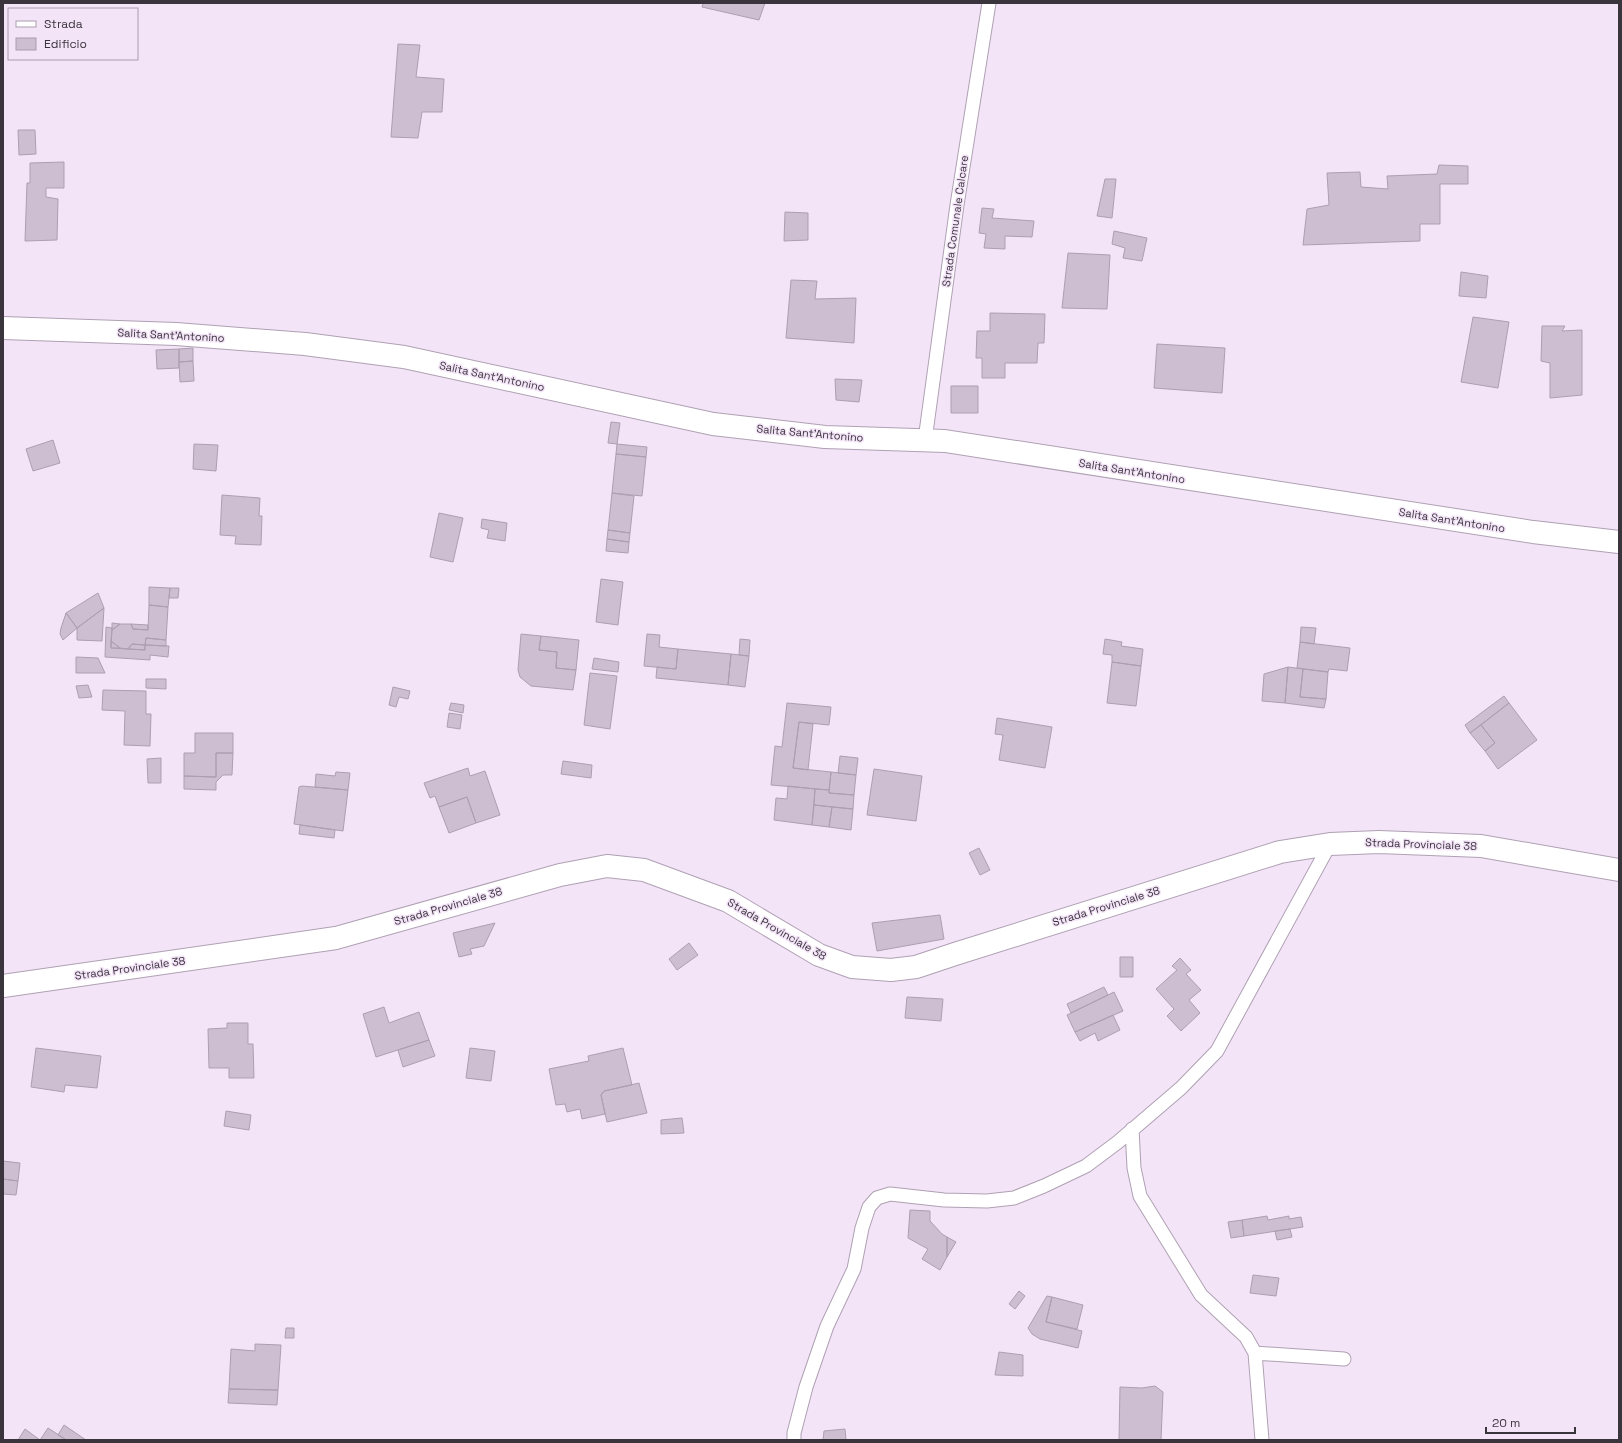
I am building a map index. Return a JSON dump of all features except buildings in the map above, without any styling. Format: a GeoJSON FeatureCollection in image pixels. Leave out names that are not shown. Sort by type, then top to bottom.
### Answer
{"type":"FeatureCollection","features":[{"type":"Feature","properties":{"kind":"street","name":"Salita Sant'Antonino"},"geometry":{"type":"LineString","coordinates":[[3,328],[176,334],[305,344],[404,357],[713,424],[824,437],[945,441],[1534,532],[1619,542]]}},
{"type":"Feature","properties":{"kind":"street","name":"Strada Provinciale 38"},"geometry":{"type":"LineString","coordinates":[[3,986],[336,938],[560,875],[607,866],[644,870],[728,901],[819,955],[852,967],[892,970],[916,967],[1280,852],[1330,844],[1379,842],[1481,846],[1619,870]]}},
{"type":"Feature","properties":{"kind":"lane","name":"Strada Comunale Calcare"},"geometry":{"type":"LineString","coordinates":[[925,440],[958,198],[989,3]]}},
{"type":"Feature","properties":{"kind":"lane"},"geometry":{"type":"LineString","coordinates":[[794,1440],[794,1433],[806,1387],[826,1326],[854,1269],[862,1228],[869,1208],[876,1198],[890,1194],[944,1200],[987,1201],[1014,1198],[1044,1186],[1086,1166],[1118,1142],[1181,1088],[1217,1051],[1330,844]]}},
{"type":"Feature","properties":{"kind":"lane"},"geometry":{"type":"LineString","coordinates":[[1132,1129],[1134,1168],[1140,1196],[1201,1295],[1246,1337],[1255,1353],[1262,1440]]}},
{"type":"Feature","properties":{"kind":"lane"},"geometry":{"type":"LineString","coordinates":[[1255,1353],[1344,1359]]}}]}
